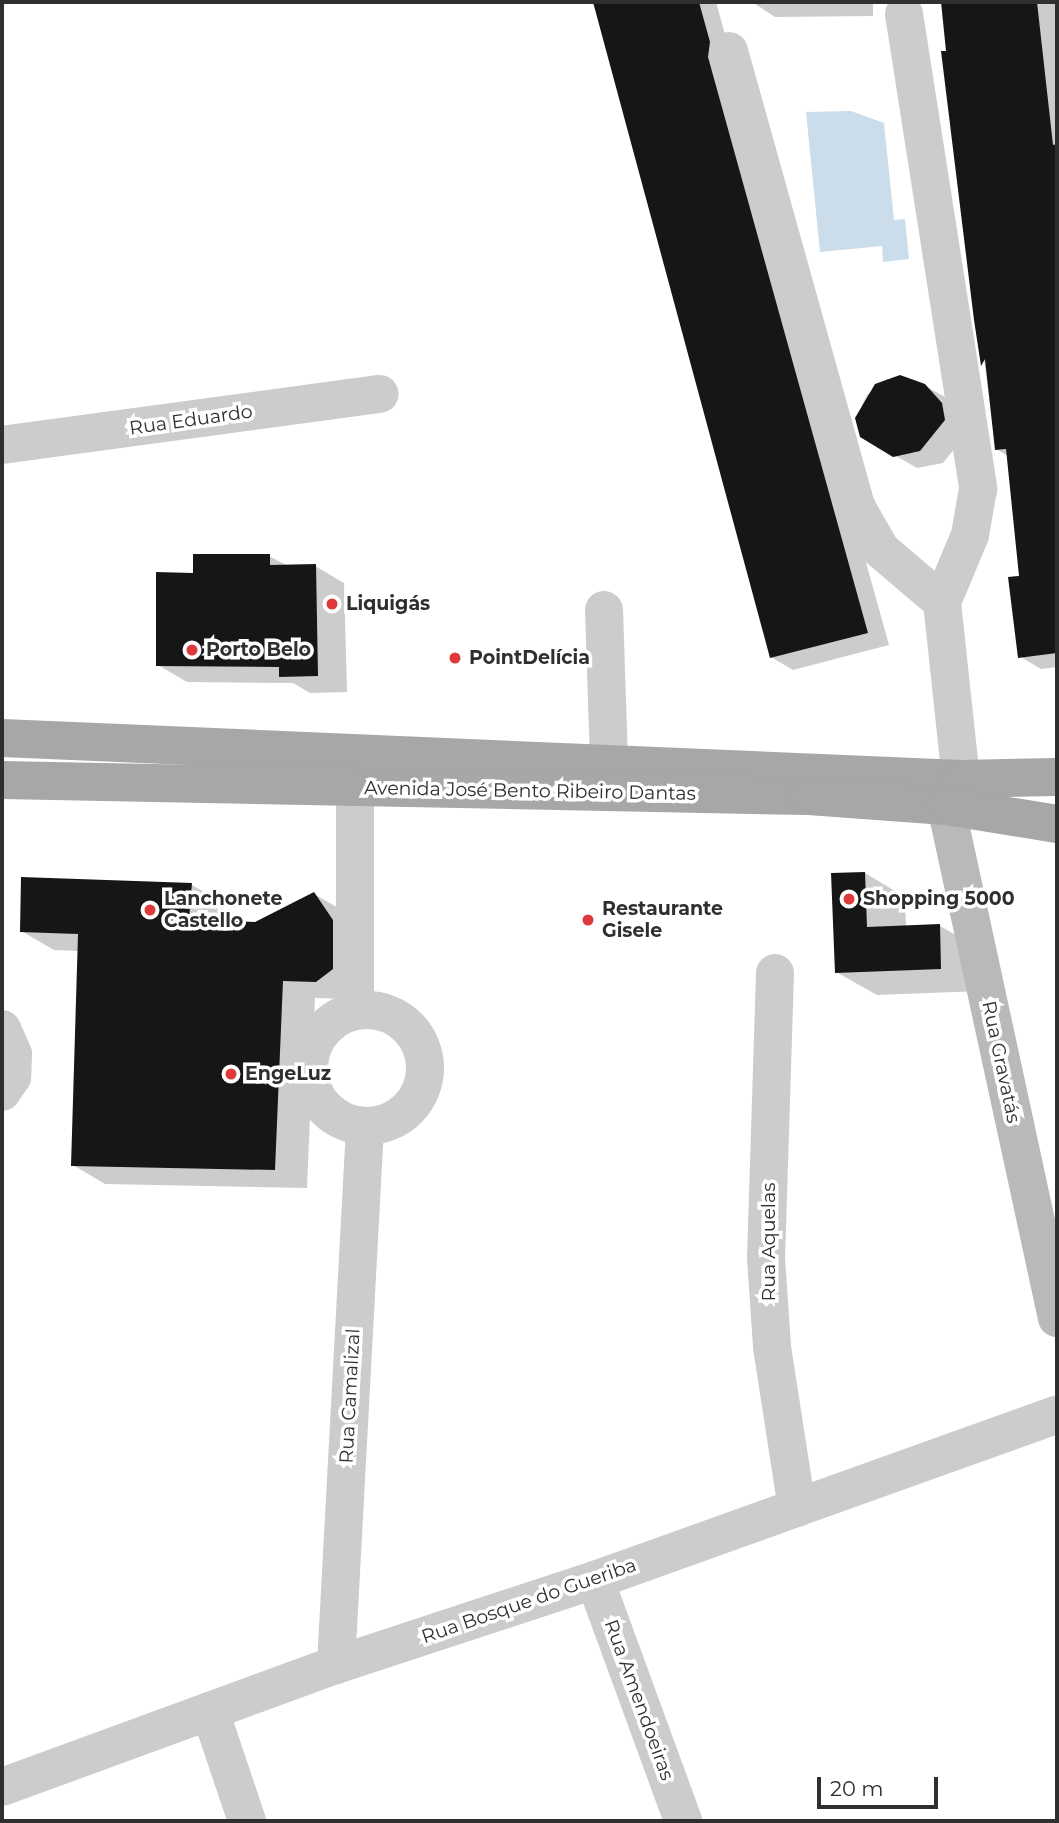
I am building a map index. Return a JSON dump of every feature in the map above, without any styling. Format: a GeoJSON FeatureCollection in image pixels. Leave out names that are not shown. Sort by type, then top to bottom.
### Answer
{"type":"FeatureCollection","features":[{"type":"Feature","properties":{"kind":"main road","name":"Avenida José Bento Ribeiro Dantas"},"geometry":{"type":"LineString","coordinates":[[2,738],[609,763],[953,792],[1057,824]]}},
{"type":"Feature","properties":{"kind":"main road","name":"Avenida José Bento Ribeiro Dantas"},"geometry":{"type":"LineString","coordinates":[[2,780],[809,796],[953,792],[1057,777]]}},
{"type":"Feature","properties":{"kind":"street"},"geometry":{"type":"LineString","coordinates":[[904,14],[978,489],[970,535],[943,602],[953,792]]}},
{"type":"Feature","properties":{"kind":"street"},"geometry":{"type":"LineString","coordinates":[[729,51],[857,508],[881,550],[943,602]]}},
{"type":"Feature","properties":{"kind":"street","name":"Rua Eduardo"},"geometry":{"type":"LineString","coordinates":[[2,445],[380,394]]}},
{"type":"Feature","properties":{"kind":"street"},"geometry":{"type":"LineString","coordinates":[[604,610],[609,763]]}},
{"type":"Feature","properties":{"kind":"street"},"geometry":{"type":"LineString","coordinates":[[355,787],[355,1010]]}},
{"type":"Feature","properties":{"kind":"street","name":"Rua Gravatás"},"geometry":{"type":"LineString","coordinates":[[953,792],[1057,1318]]}},
{"type":"Feature","properties":{"kind":"street","name":"Rua Aquelas"},"geometry":{"type":"LineString","coordinates":[[775,973],[766,1258],[772,1347],[797,1508]]}},
{"type":"Feature","properties":{"kind":"street"},"geometry":{"type":"LineString","coordinates":[[355,1010],[380,1010],[402,1020],[419,1039],[426,1063],[423,1088],[410,1108],[390,1122],[365,1127],[344,1122],[326,1111],[314,1094],[307,1073],[310,1052],[319,1032],[335,1018],[355,1010]]}},
{"type":"Feature","properties":{"kind":"street"},"geometry":{"type":"LineString","coordinates":[[2,1029],[13,1054],[12,1077],[2,1092]]}},
{"type":"Feature","properties":{"kind":"street","name":"Rua Camalizal"},"geometry":{"type":"LineString","coordinates":[[336,1665],[365,1127]]}},
{"type":"Feature","properties":{"kind":"street","name":"Rua Bosque do Gueriba"},"geometry":{"type":"LineString","coordinates":[[2,1787],[336,1665],[595,1580],[1057,1415]]}},
{"type":"Feature","properties":{"kind":"street","name":"Rua Amendoeiras"},"geometry":{"type":"LineString","coordinates":[[595,1580],[682,1821]]}},
{"type":"Feature","properties":{"kind":"street"},"geometry":{"type":"LineString","coordinates":[[210,1711],[247,1821]]}},
{"type":"Feature","properties":{"kind":"water"},"geometry":{"type":"Polygon","coordinates":[[[851,111],[884,123],[894,220],[905,219],[909,259],[883,262],[882,246],[820,252],[806,112],[851,111]]]}},
{"type":"Feature","properties":{"kind":"building"},"geometry":{"type":"Polygon","coordinates":[[[593,2],[699,2],[710,42],[708,57],[868,633],[770,658],[593,2]]]}},
{"type":"Feature","properties":{"kind":"building"},"geometry":{"type":"Polygon","coordinates":[[[941,2],[1037,2],[1053,145],[1057,144],[1057,653],[1018,658],[1008,577],[1019,576],[1006,449],[995,450],[985,359],[981,366],[974,320],[941,51],[946,51],[941,2]]]}},
{"type":"Feature","properties":{"kind":"building"},"geometry":{"type":"Polygon","coordinates":[[[900,375],[925,384],[942,403],[945,420],[920,451],[893,457],[860,437],[855,418],[875,384],[900,375]]]}},
{"type":"Feature","properties":{"kind":"building"},"geometry":{"type":"Polygon","coordinates":[[[193,554],[270,554],[270,565],[316,564],[318,676],[279,677],[279,667],[156,666],[156,572],[193,573],[193,554]]]}},
{"type":"Feature","properties":{"kind":"building","name":"Shopping 5000"},"geometry":{"type":"Polygon","coordinates":[[[865,872],[867,927],[940,924],[941,969],[835,973],[831,873],[865,872]]]}},
{"type":"Feature","properties":{"kind":"building"},"geometry":{"type":"Polygon","coordinates":[[[21,877],[192,883],[189,919],[255,922],[314,892],[333,920],[333,969],[316,982],[283,981],[275,1170],[71,1166],[78,934],[20,932],[21,877]]]}},
{"type":"Feature","properties":{"kind":"place","name":"Liquigás"},"geometry":{"type":"Point","coordinates":[332,604]}},
{"type":"Feature","properties":{"kind":"place","name":"Porto Belo"},"geometry":{"type":"Point","coordinates":[192,650]}},
{"type":"Feature","properties":{"kind":"place","name":"PointDelícia"},"geometry":{"type":"Point","coordinates":[455,658]}},
{"type":"Feature","properties":{"kind":"place","name":"Shopping 5000"},"geometry":{"type":"Point","coordinates":[849,899]}},
{"type":"Feature","properties":{"kind":"place","name":"Lanchonete Castello"},"geometry":{"type":"Point","coordinates":[150,910]}},
{"type":"Feature","properties":{"kind":"place","name":"Restaurante Gisele"},"geometry":{"type":"Point","coordinates":[588,920]}},
{"type":"Feature","properties":{"kind":"place","name":"EngeLuz"},"geometry":{"type":"Point","coordinates":[231,1074]}}]}
